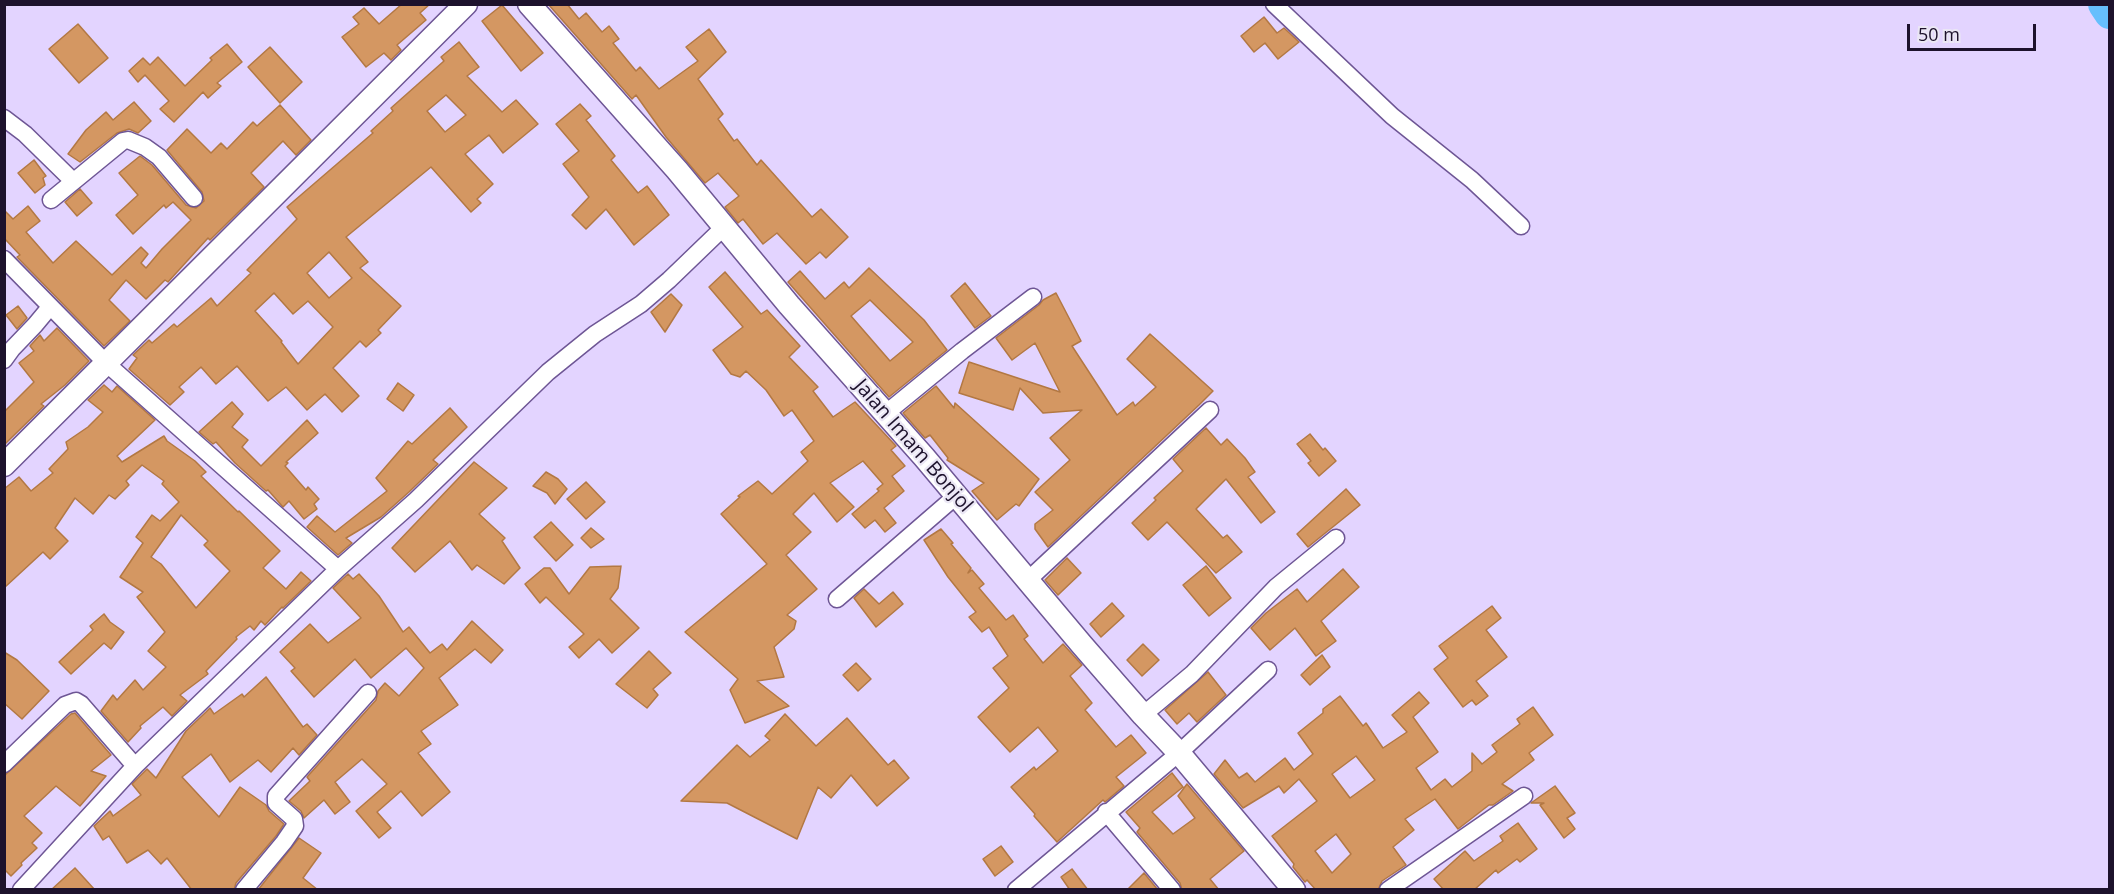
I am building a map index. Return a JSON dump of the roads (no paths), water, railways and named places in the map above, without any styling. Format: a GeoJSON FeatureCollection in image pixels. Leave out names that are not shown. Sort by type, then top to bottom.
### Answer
{"type":"FeatureCollection","features":[{"type":"Feature","properties":{"kind":"main road"},"geometry":{"type":"LineString","coordinates":[[4,465],[466,4]]}},
{"type":"Feature","properties":{"kind":"main road","name":"Jalan Imam Bonjol"},"geometry":{"type":"LineString","coordinates":[[529,4],[677,170],[789,305],[1143,715],[1179,753],[1286,887]]}},
{"type":"Feature","properties":{"kind":"street"},"geometry":{"type":"LineString","coordinates":[[1274,4],[1392,116],[1472,180],[1521,226]]}},
{"type":"Feature","properties":{"kind":"street"},"geometry":{"type":"LineString","coordinates":[[4,118],[25,134],[74,182]]}},
{"type":"Feature","properties":{"kind":"street"},"geometry":{"type":"LineString","coordinates":[[51,200],[123,141],[128,140],[145,147],[159,157],[194,198]]}},
{"type":"Feature","properties":{"kind":"street"},"geometry":{"type":"LineString","coordinates":[[21,890],[135,766],[338,569],[416,500],[548,372],[595,334],[641,304],[724,227]]}},
{"type":"Feature","properties":{"kind":"street"},"geometry":{"type":"LineString","coordinates":[[5,260],[106,363],[338,569]]}},
{"type":"Feature","properties":{"kind":"street"},"geometry":{"type":"LineString","coordinates":[[885,414],[1033,297]]}},
{"type":"Feature","properties":{"kind":"street"},"geometry":{"type":"LineString","coordinates":[[4,360],[50,307]]}},
{"type":"Feature","properties":{"kind":"street"},"geometry":{"type":"LineString","coordinates":[[1028,580],[1210,410]]}},
{"type":"Feature","properties":{"kind":"street"},"geometry":{"type":"LineString","coordinates":[[837,599],[956,496]]}},
{"type":"Feature","properties":{"kind":"street"},"geometry":{"type":"LineString","coordinates":[[1143,715],[1191,674],[1276,587],[1336,538]]}},
{"type":"Feature","properties":{"kind":"street"},"geometry":{"type":"LineString","coordinates":[[1016,890],[1106,812],[1179,753],[1268,670]]}},
{"type":"Feature","properties":{"kind":"street"},"geometry":{"type":"LineString","coordinates":[[244,890],[295,826],[294,819],[276,803],[276,796],[368,693]]}},
{"type":"Feature","properties":{"kind":"street"},"geometry":{"type":"LineString","coordinates":[[4,764],[65,705],[76,701],[135,766]]}},
{"type":"Feature","properties":{"kind":"street"},"geometry":{"type":"LineString","coordinates":[[1388,890],[1524,796]]}},
{"type":"Feature","properties":{"kind":"street"},"geometry":{"type":"LineString","coordinates":[[1106,812],[1172,890]]}},
{"type":"Feature","properties":{"kind":"waterway"},"geometry":{"type":"LineString","coordinates":[[2104,4],[2110,13]]}}]}
